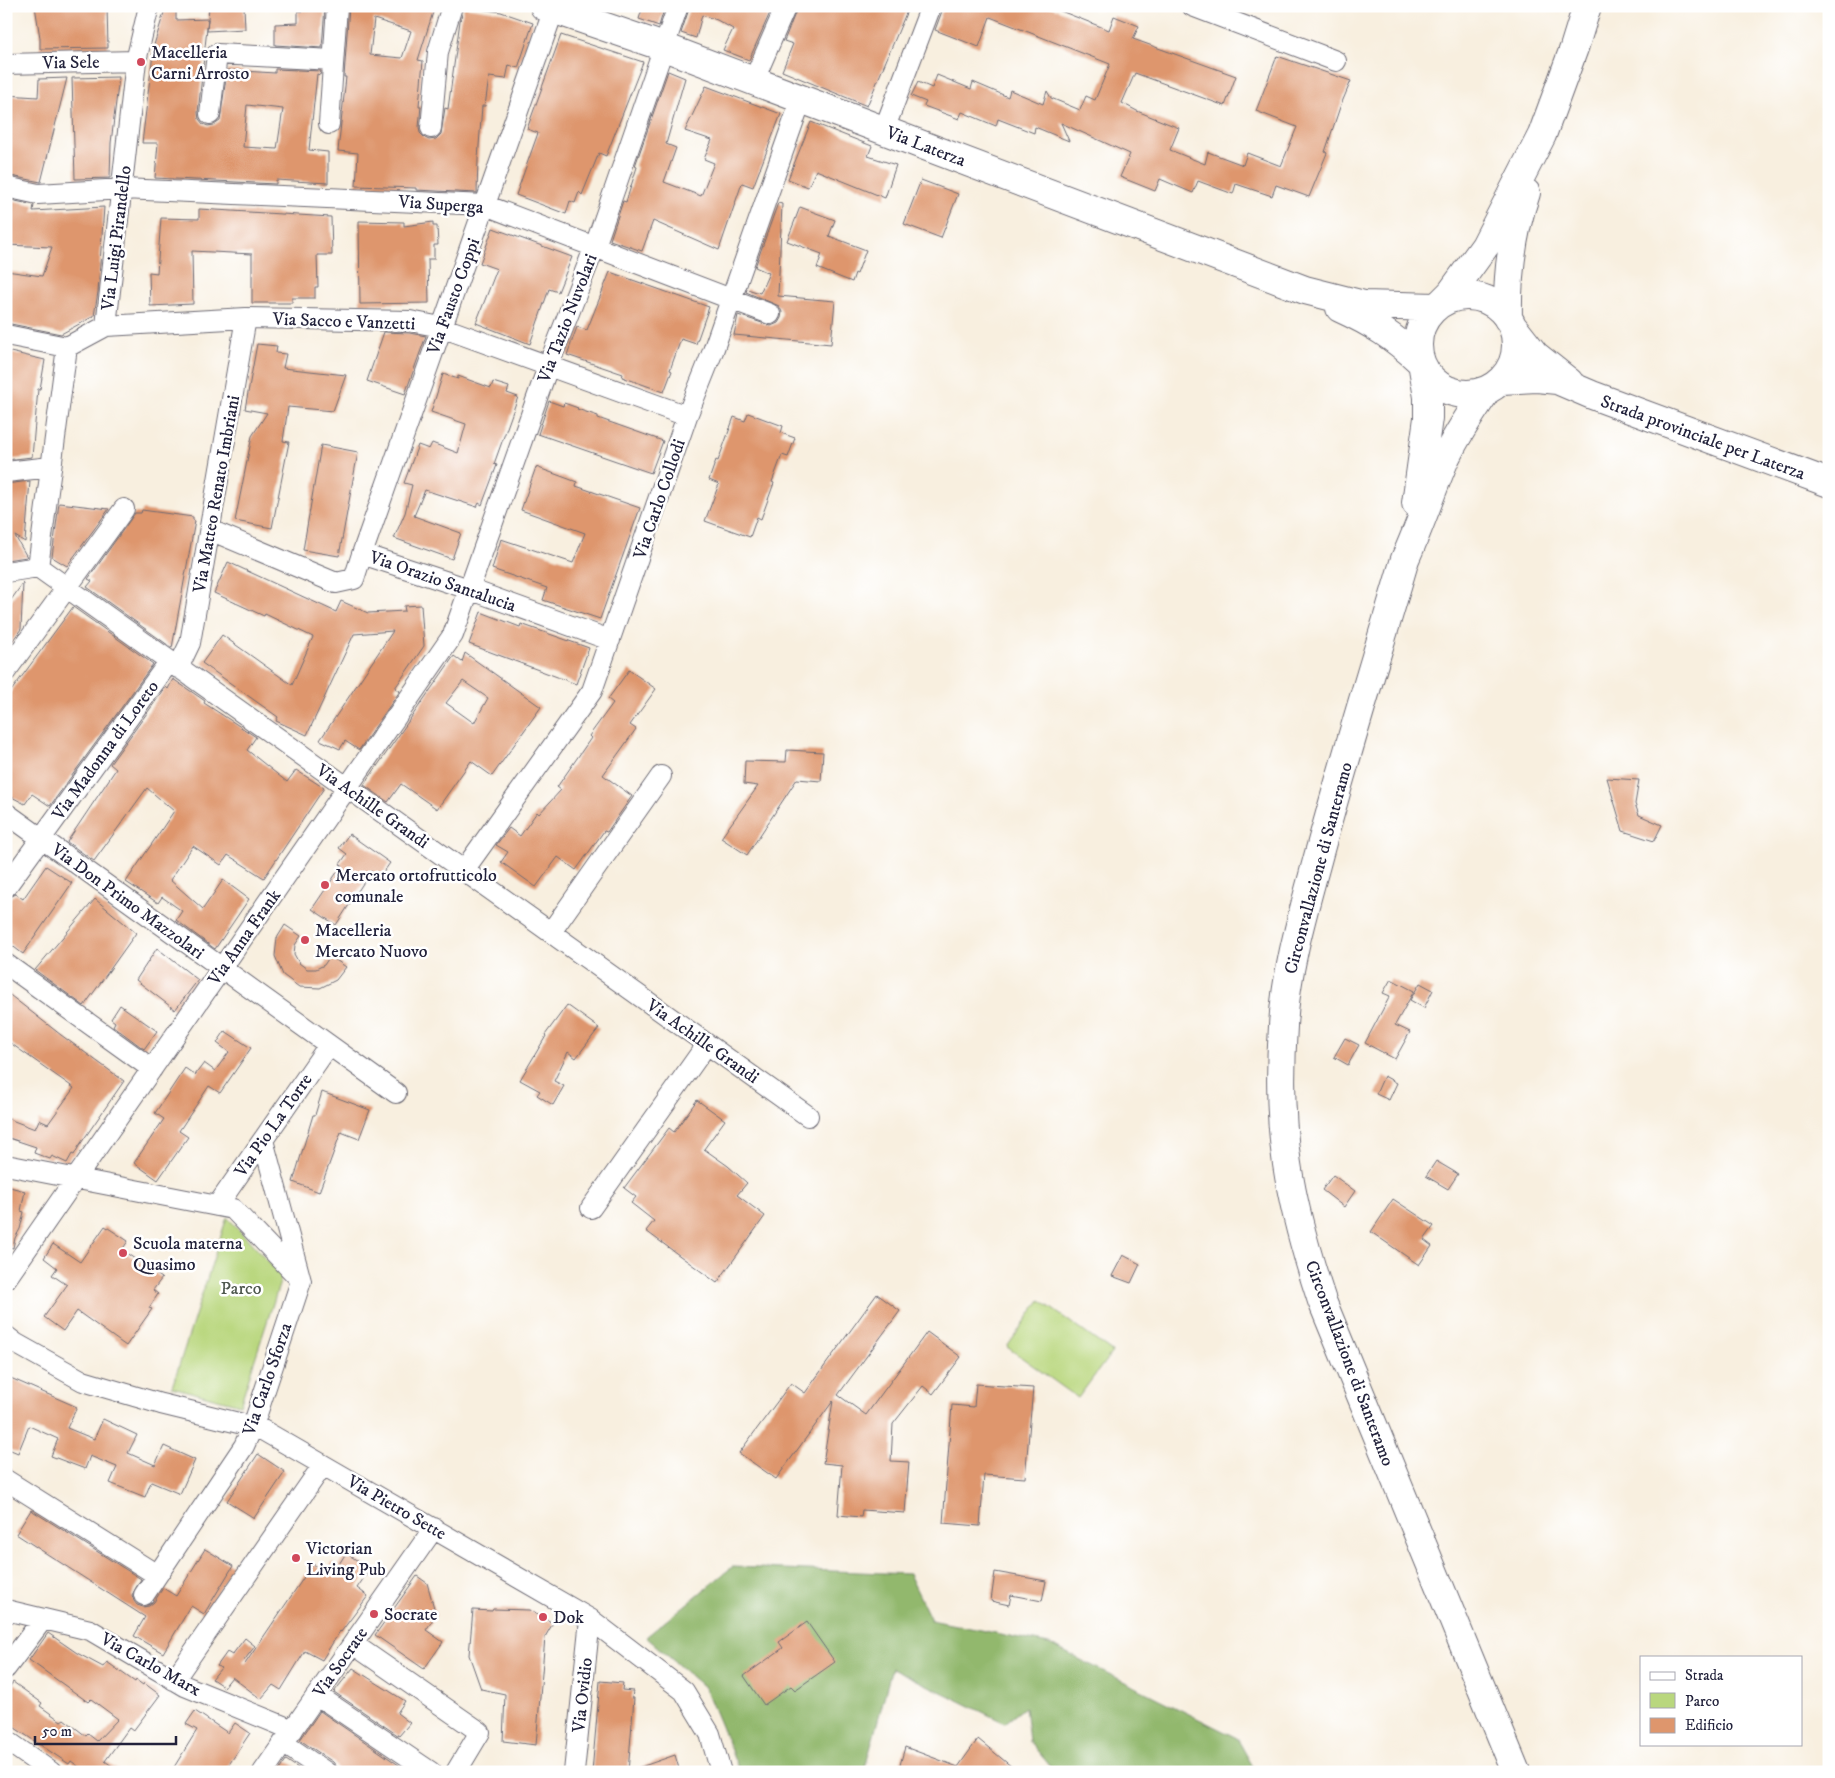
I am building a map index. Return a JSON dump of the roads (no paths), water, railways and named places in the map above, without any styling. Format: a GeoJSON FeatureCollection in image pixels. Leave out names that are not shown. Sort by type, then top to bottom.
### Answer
{"type":"FeatureCollection","features":[{"type":"Feature","properties":{"kind":"main road"},"geometry":{"type":"LineString","coordinates":[[1305,290],[1376,325],[1400,342],[1422,365],[1432,380],[1444,389],[1458,394],[1473,394],[1494,385],[1510,368],[1515,355],[1516,341],[1511,323],[1508,293],[1509,269],[1516,230],[1542,135],[1587,6]]}},
{"type":"Feature","properties":{"kind":"main road","name":"Via Laterza"},"geometry":{"type":"LineString","coordinates":[[551,7],[664,47],[1305,290]]}},
{"type":"Feature","properties":{"kind":"main road"},"geometry":{"type":"LineString","coordinates":[[1422,365],[1418,346],[1420,331],[1426,318],[1451,293],[1486,246],[1542,135]]}},
{"type":"Feature","properties":{"kind":"main road"},"geometry":{"type":"LineString","coordinates":[[1305,290],[1364,305],[1438,305],[1454,298],[1470,296],[1485,300],[1498,307],[1535,355],[1578,389]]}},
{"type":"Feature","properties":{"kind":"main road","name":"Circonvallazione di Santeramo"},"geometry":{"type":"LineString","coordinates":[[1404,559],[1408,529],[1420,479],[1428,418],[1428,397],[1422,365]]}},
{"type":"Feature","properties":{"kind":"main road","name":"Strada provinciale per Laterza"},"geometry":{"type":"LineString","coordinates":[[1494,385],[1537,378],[1557,380],[1605,400],[1829,483]]}},
{"type":"Feature","properties":{"kind":"main road","name":"Circonvallazione di Santeramo"},"geometry":{"type":"LineString","coordinates":[[1494,385],[1465,422],[1452,446],[1404,559],[1328,823],[1297,938],[1288,982],[1283,1025],[1283,1136],[1298,1223],[1322,1301],[1516,1772]]}},
{"type":"Feature","properties":{"kind":"street","name":"Via Luigi Pirandello"},"geometry":{"type":"LineString","coordinates":[[67,347],[106,326],[123,189],[136,60],[149,6]]}},
{"type":"Feature","properties":{"kind":"street"},"geometry":{"type":"LineString","coordinates":[[328,124],[337,6]]}},
{"type":"Feature","properties":{"kind":"street"},"geometry":{"type":"LineString","coordinates":[[431,128],[438,52],[452,6]]}},
{"type":"Feature","properties":{"kind":"street","name":"Via Tazio Nuvolari"},"geometry":{"type":"LineString","coordinates":[[469,589],[549,364],[595,246],[678,6]]}},
{"type":"Feature","properties":{"kind":"street"},"geometry":{"type":"LineString","coordinates":[[753,82],[786,6]]}},
{"type":"Feature","properties":{"kind":"street"},"geometry":{"type":"LineString","coordinates":[[884,130],[931,6]]}},
{"type":"Feature","properties":{"kind":"street"},"geometry":{"type":"LineString","coordinates":[[1192,6],[1336,61]]}},
{"type":"Feature","properties":{"kind":"street","name":"Via Fausto Coppi"},"geometry":{"type":"LineString","coordinates":[[362,554],[485,205],[551,7]]}},
{"type":"Feature","properties":{"kind":"street"},"geometry":{"type":"LineString","coordinates":[[210,114],[217,54],[333,60]]}},
{"type":"Feature","properties":{"kind":"street","name":"Via Sele"},"geometry":{"type":"LineString","coordinates":[[6,64],[136,60]]}},
{"type":"Feature","properties":{"kind":"street","name":"Via Carlo Collodi"},"geometry":{"type":"LineString","coordinates":[[464,870],[592,691],[687,416],[713,351],[801,100]]}},
{"type":"Feature","properties":{"kind":"street","name":"Via Superga"},"geometry":{"type":"LineString","coordinates":[[6,188],[38,194],[123,189],[485,205],[770,314]]}},
{"type":"Feature","properties":{"kind":"street","name":"Via Sacco e Vanzetti"},"geometry":{"type":"LineString","coordinates":[[106,326],[246,318],[410,320],[441,326],[687,416]]}},
{"type":"Feature","properties":{"kind":"street","name":"Via Matteo Renato Imbriani"},"geometry":{"type":"LineString","coordinates":[[173,665],[190,643],[246,318]]}},
{"type":"Feature","properties":{"kind":"street"},"geometry":{"type":"LineString","coordinates":[[6,335],[67,347],[38,567],[6,572]]}},
{"type":"Feature","properties":{"kind":"street"},"geometry":{"type":"LineString","coordinates":[[6,472],[51,467]]}},
{"type":"Feature","properties":{"kind":"street"},"geometry":{"type":"LineString","coordinates":[[6,671],[124,509]]}},
{"type":"Feature","properties":{"kind":"street","name":"Via Orazio Santalucia"},"geometry":{"type":"LineString","coordinates":[[210,530],[336,583],[354,579],[362,554],[469,589],[610,640]]}},
{"type":"Feature","properties":{"kind":"street","name":"Via Achille Grandi"},"geometry":{"type":"LineString","coordinates":[[38,567],[808,1116]]}},
{"type":"Feature","properties":{"kind":"street","name":"Via Anna Frank"},"geometry":{"type":"LineString","coordinates":[[6,1279],[453,635],[469,589]]}},
{"type":"Feature","properties":{"kind":"street","name":"Via Madonna di Loreto"},"geometry":{"type":"LineString","coordinates":[[6,887],[173,665]]}},
{"type":"Feature","properties":{"kind":"street"},"geometry":{"type":"LineString","coordinates":[[551,932],[661,776]]}},
{"type":"Feature","properties":{"kind":"street","name":"Via Don Primo Mazzolari"},"geometry":{"type":"LineString","coordinates":[[6,813],[396,1093]]}},
{"type":"Feature","properties":{"kind":"street"},"geometry":{"type":"LineString","coordinates":[[6,964],[152,1069]]}},
{"type":"Feature","properties":{"kind":"street"},"geometry":{"type":"LineString","coordinates":[[591,1208],[707,1044]]}},
{"type":"Feature","properties":{"kind":"street","name":"Via Pio La Torre"},"geometry":{"type":"LineString","coordinates":[[217,1206],[328,1045]]}},
{"type":"Feature","properties":{"kind":"street"},"geometry":{"type":"LineString","coordinates":[[263,1140],[301,1280]]}},
{"type":"Feature","properties":{"kind":"street"},"geometry":{"type":"LineString","coordinates":[[6,1165],[233,1209],[301,1280]]}},
{"type":"Feature","properties":{"kind":"street","name":"Via Carlo Sforza"},"geometry":{"type":"LineString","coordinates":[[144,1595],[244,1446],[301,1280]]}},
{"type":"Feature","properties":{"kind":"street","name":"Via Pietro Sette"},"geometry":{"type":"LineString","coordinates":[[6,1336],[15,1343],[83,1381],[161,1404],[259,1428],[590,1619],[684,1691],[710,1734],[721,1772]]}},
{"type":"Feature","properties":{"kind":"street"},"geometry":{"type":"LineString","coordinates":[[174,1680],[323,1465]]}},
{"type":"Feature","properties":{"kind":"street"},"geometry":{"type":"LineString","coordinates":[[6,1480],[157,1575]]}},
{"type":"Feature","properties":{"kind":"street","name":"Via Socrate"},"geometry":{"type":"LineString","coordinates":[[263,1772],[434,1528]]}},
{"type":"Feature","properties":{"kind":"street","name":"Via Carlo Marx"},"geometry":{"type":"LineString","coordinates":[[6,1610],[90,1630],[185,1686],[288,1736],[326,1772]]}},
{"type":"Feature","properties":{"kind":"street"},"geometry":{"type":"LineString","coordinates":[[6,1668],[42,1619]]}},
{"type":"Feature","properties":{"kind":"street","name":"Via Ovidio"},"geometry":{"type":"LineString","coordinates":[[574,1772],[590,1619]]}},
{"type":"Feature","properties":{"kind":"street"},"geometry":{"type":"LineString","coordinates":[[353,1644],[480,1732],[456,1772]]}},
{"type":"Feature","properties":{"kind":"street"},"geometry":{"type":"LineString","coordinates":[[317,1695],[430,1772]]}},
{"type":"Feature","properties":{"kind":"street"},"geometry":{"type":"LineString","coordinates":[[6,1740],[51,1772]]}},
{"type":"Feature","properties":{"kind":"place","name":"Macelleria Carni Arrosto"},"geometry":{"type":"Point","coordinates":[141,62]}},
{"type":"Feature","properties":{"kind":"place","name":"Mercato ortofrutticolo comunale"},"geometry":{"type":"Point","coordinates":[325,885]}},
{"type":"Feature","properties":{"kind":"place","name":"Macelleria Mercato Nuovo"},"geometry":{"type":"Point","coordinates":[305,940]}},
{"type":"Feature","properties":{"kind":"place","name":"Scuola materna Quasimo"},"geometry":{"type":"Point","coordinates":[123,1253]}},
{"type":"Feature","properties":{"kind":"place","name":"Victorian Living Pub"},"geometry":{"type":"Point","coordinates":[296,1558]}},
{"type":"Feature","properties":{"kind":"place","name":"Socrate"},"geometry":{"type":"Point","coordinates":[374,1614]}},
{"type":"Feature","properties":{"kind":"place","name":"Dok"},"geometry":{"type":"Point","coordinates":[543,1617]}},
{"type":"Feature","properties":{"kind":"park label","name":"Parco"},"geometry":{"type":"Point","coordinates":[241,1288]}}]}
